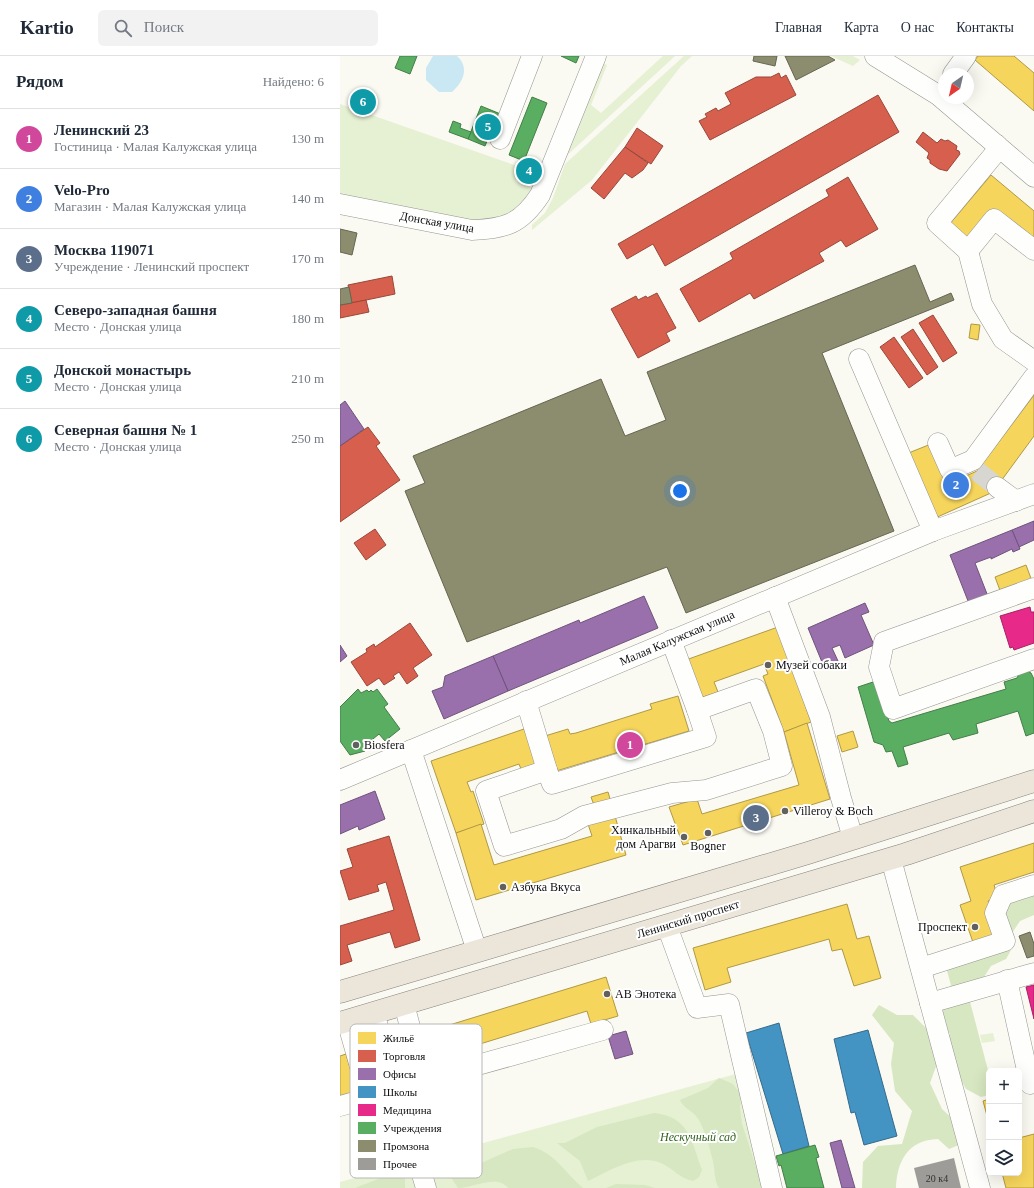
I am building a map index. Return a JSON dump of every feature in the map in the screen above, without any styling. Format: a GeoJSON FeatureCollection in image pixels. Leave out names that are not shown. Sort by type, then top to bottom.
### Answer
{"type":"FeatureCollection","features":[{"type":"Feature","properties":{"kind":"main road"},"geometry":{"type":"LineString","coordinates":[[340,992],[853,838],[1034,781]]}},
{"type":"Feature","properties":{"kind":"main road","name":"Ленинский проспект"},"geometry":{"type":"LineString","coordinates":[[343,1022],[891,859],[1034,811]]}},
{"type":"Feature","properties":{"kind":"street"},"geometry":{"type":"LineString","coordinates":[[500,139],[532,56]]}},
{"type":"Feature","properties":{"kind":"street","name":"Донская улица"},"geometry":{"type":"LineString","coordinates":[[340,204],[472,230],[494,229],[517,220],[530,210],[540,195],[596,56]]}},
{"type":"Feature","properties":{"kind":"street"},"geometry":{"type":"LineString","coordinates":[[957,68],[966,56]]}},
{"type":"Feature","properties":{"kind":"street"},"geometry":{"type":"LineString","coordinates":[[885,58],[938,89]]}},
{"type":"Feature","properties":{"kind":"street"},"geometry":{"type":"LineString","coordinates":[[954,104],[996,145],[1032,172]]}},
{"type":"Feature","properties":{"kind":"street"},"geometry":{"type":"LineString","coordinates":[[996,145],[996,152],[937,223],[968,251],[982,304],[1003,339],[1034,361]]}},
{"type":"Feature","properties":{"kind":"street"},"geometry":{"type":"LineString","coordinates":[[968,251],[994,219],[1034,250]]}},
{"type":"Feature","properties":{"kind":"street"},"geometry":{"type":"LineString","coordinates":[[859,359],[933,531]]}},
{"type":"Feature","properties":{"kind":"street"},"geometry":{"type":"LineString","coordinates":[[938,443],[950,470],[975,466],[1034,377]]}},
{"type":"Feature","properties":{"kind":"street"},"geometry":{"type":"LineString","coordinates":[[997,487],[1025,497],[1034,478]]}},
{"type":"Feature","properties":{"kind":"street","name":"Малая Калужская улица"},"geometry":{"type":"LineString","coordinates":[[340,780],[933,531],[1025,497]]}},
{"type":"Feature","properties":{"kind":"street"},"geometry":{"type":"LineString","coordinates":[[1034,588],[884,642],[879,667],[893,709],[1034,659]]}},
{"type":"Feature","properties":{"kind":"street"},"geometry":{"type":"LineString","coordinates":[[775,597],[820,717],[853,838]]}},
{"type":"Feature","properties":{"kind":"street"},"geometry":{"type":"LineString","coordinates":[[526,701],[552,784],[706,737],[671,640]]}},
{"type":"Feature","properties":{"kind":"street"},"geometry":{"type":"LineString","coordinates":[[547,770],[486,791],[504,846],[561,829],[584,816],[672,793],[706,790],[782,766],[773,731],[756,688],[697,710]]}},
{"type":"Feature","properties":{"kind":"street"},"geometry":{"type":"LineString","coordinates":[[411,750],[477,951]]}},
{"type":"Feature","properties":{"kind":"street"},"geometry":{"type":"LineString","coordinates":[[891,859],[980,1188]]}},
{"type":"Feature","properties":{"kind":"street"},"geometry":{"type":"LineString","coordinates":[[921,968],[1005,941],[995,913],[1003,895],[1034,885]]}},
{"type":"Feature","properties":{"kind":"street"},"geometry":{"type":"LineString","coordinates":[[667,926],[696,1008],[729,1004],[772,1188]]}},
{"type":"Feature","properties":{"kind":"street"},"geometry":{"type":"LineString","coordinates":[[930,1002],[1034,973]]}},
{"type":"Feature","properties":{"kind":"street"},"geometry":{"type":"LineString","coordinates":[[1007,980],[1030,1084]]}},
{"type":"Feature","properties":{"kind":"street"},"geometry":{"type":"LineString","coordinates":[[404,1004],[409,1024]]}},
{"type":"Feature","properties":{"kind":"street"},"geometry":{"type":"LineString","coordinates":[[374,1012],[378,1024]]}},
{"type":"Feature","properties":{"kind":"street"},"geometry":{"type":"LineString","coordinates":[[343,1022],[350,1042]]}},
{"type":"Feature","properties":{"kind":"street"},"geometry":{"type":"LineString","coordinates":[[482,1064],[604,1030]]}},
{"type":"Feature","properties":{"kind":"street"},"geometry":{"type":"LineString","coordinates":[[340,1106],[350,1103]]}},
{"type":"Feature","properties":{"kind":"street"},"geometry":{"type":"LineString","coordinates":[[423,1178],[426,1188]]}},
{"type":"Feature","properties":{"kind":"green space"},"geometry":{"type":"Polygon","coordinates":[[[663,56],[675,56],[564,158],[603,63],[607,65],[591,105],[601,113],[663,56]]]}},
{"type":"Feature","properties":{"kind":"green space"},"geometry":{"type":"Polygon","coordinates":[[[684,56],[692,56],[681,66],[592,180],[532,230],[532,225],[545,213],[553,198],[565,164],[684,56]]]}},
{"type":"Feature","properties":{"kind":"green space"},"geometry":{"type":"Polygon","coordinates":[[[831,56],[853,56],[860,60],[853,66],[831,56]]]}},
{"type":"Feature","properties":{"kind":"green space"},"geometry":{"type":"Polygon","coordinates":[[[340,104],[517,166],[516,181],[535,189],[516,213],[488,224],[340,196],[340,104]]]}},
{"type":"Feature","properties":{"kind":"green space"},"geometry":{"type":"Polygon","coordinates":[[[1034,893],[1034,915],[1020,921],[1012,933],[1011,950],[1006,959],[991,966],[979,985],[968,994],[987,1068],[986,1068],[986,1096],[981,1097],[966,1089],[960,1078],[948,1038],[950,1034],[945,1026],[942,1014],[943,1006],[951,990],[947,966],[957,962],[1007,898],[1034,893]]]}},
{"type":"Feature","properties":{"kind":"green space"},"geometry":{"type":"Polygon","coordinates":[[[879,1005],[897,1015],[913,1015],[933,1035],[938,1061],[930,1083],[942,1109],[958,1124],[961,1144],[949,1149],[938,1139],[919,1143],[906,1154],[902,1161],[896,1188],[862,1188],[863,1162],[878,1146],[902,1144],[912,1111],[895,1091],[891,1064],[894,1043],[872,1015],[879,1005]]]}},
{"type":"Feature","properties":{"kind":"green space"},"geometry":{"type":"Polygon","coordinates":[[[993,1033],[995,1041],[982,1043],[980,1035],[993,1033]]]}},
{"type":"Feature","properties":{"kind":"green space","name":"Нескучный сад"},"geometry":{"type":"Polygon","coordinates":[[[736,1074],[761,1188],[340,1188],[340,1182],[355,1178],[482,1178],[482,1143],[736,1074]]]}},
{"type":"Feature","properties":{"kind":"green space"},"geometry":{"type":"Polygon","coordinates":[[[719,1078],[733,1084],[741,1095],[740,1108],[742,1124],[763,1188],[719,1188],[715,1178],[714,1164],[701,1124],[697,1117],[684,1106],[680,1100],[708,1088],[719,1078]]]}},
{"type":"Feature","properties":{"kind":"green space"},"geometry":{"type":"Polygon","coordinates":[[[654,1113],[666,1115],[675,1120],[682,1125],[687,1132],[702,1170],[699,1177],[693,1181],[680,1176],[661,1163],[652,1160],[642,1160],[623,1164],[588,1181],[580,1161],[557,1143],[565,1143],[597,1127],[654,1113]]]}},
{"type":"Feature","properties":{"kind":"green space"},"geometry":{"type":"Polygon","coordinates":[[[533,1147],[541,1150],[554,1159],[583,1188],[508,1188],[498,1182],[491,1182],[458,1188],[451,1178],[482,1178],[482,1163],[513,1149],[533,1147]]]}},
{"type":"Feature","properties":{"kind":"green space"},"geometry":{"type":"Polygon","coordinates":[[[381,1178],[405,1178],[405,1188],[355,1188],[381,1178]]]}},
{"type":"Feature","properties":{"kind":"green space"},"geometry":{"type":"Polygon","coordinates":[[[616,1184],[645,1185],[655,1188],[606,1188],[616,1184]]]}},
{"type":"Feature","properties":{"kind":"water"},"geometry":{"type":"Polygon","coordinates":[[[433,56],[457,56],[461,61],[464,75],[452,92],[439,92],[426,80],[426,68],[433,56]]]}},
{"type":"Feature","properties":{"kind":"building: Жильё"},"geometry":{"type":"Polygon","coordinates":[[[978,56],[1014,56],[1034,73],[1034,111],[975,60],[978,56]]]}},
{"type":"Feature","properties":{"kind":"building: Жильё"},"geometry":{"type":"Polygon","coordinates":[[[991,175],[1034,211],[1034,243],[994,210],[968,242],[948,226],[991,175]]]}},
{"type":"Feature","properties":{"kind":"building: Жильё"},"geometry":{"type":"Polygon","coordinates":[[[971,324],[980,325],[978,340],[969,338],[971,324]]]}},
{"type":"Feature","properties":{"kind":"building: Жильё"},"geometry":{"type":"Polygon","coordinates":[[[1034,395],[1034,436],[993,492],[933,519],[906,454],[931,444],[948,484],[977,471],[1034,395]]]}},
{"type":"Feature","properties":{"kind":"building: Жильё"},"geometry":{"type":"Polygon","coordinates":[[[1026,565],[1032,581],[1001,593],[995,577],[1026,565]]]}},
{"type":"Feature","properties":{"kind":"building: Жильё"},"geometry":{"type":"Polygon","coordinates":[[[778,627],[811,722],[784,732],[763,676],[768,674],[764,664],[714,682],[718,692],[697,699],[683,661],[778,627]]]}},
{"type":"Feature","properties":{"kind":"building: Жильё"},"geometry":{"type":"Polygon","coordinates":[[[678,696],[689,731],[556,771],[545,736],[568,729],[570,734],[576,733],[652,709],[650,704],[678,696]]]}},
{"type":"Feature","properties":{"kind":"building: Жильё"},"geometry":{"type":"Polygon","coordinates":[[[807,723],[830,799],[683,845],[669,807],[697,799],[702,814],[799,785],[784,732],[807,723]]]}},
{"type":"Feature","properties":{"kind":"building: Жильё"},"geometry":{"type":"Polygon","coordinates":[[[524,729],[537,763],[521,769],[519,764],[467,782],[471,792],[473,791],[484,824],[456,833],[431,761],[524,729]]]}},
{"type":"Feature","properties":{"kind":"building: Жильё"},"geometry":{"type":"Polygon","coordinates":[[[853,731],[858,747],[842,752],[837,736],[853,731]]]}},
{"type":"Feature","properties":{"kind":"building: Жильё"},"geometry":{"type":"Polygon","coordinates":[[[608,792],[611,802],[595,808],[591,797],[608,792]]]}},
{"type":"Feature","properties":{"kind":"building: Жильё"},"geometry":{"type":"Polygon","coordinates":[[[615,816],[626,855],[476,900],[456,833],[481,824],[494,865],[592,836],[588,824],[615,816]]]}},
{"type":"Feature","properties":{"kind":"building: Жильё"},"geometry":{"type":"Polygon","coordinates":[[[1034,843],[1034,872],[994,885],[998,898],[988,901],[1001,939],[975,948],[960,905],[971,901],[960,867],[1034,843]]]}},
{"type":"Feature","properties":{"kind":"building: Жильё"},"geometry":{"type":"Polygon","coordinates":[[[847,904],[857,939],[869,936],[881,978],[854,986],[842,949],[832,951],[829,939],[727,968],[731,982],[705,990],[693,948],[847,904]]]}},
{"type":"Feature","properties":{"kind":"building: Жильё"},"geometry":{"type":"Polygon","coordinates":[[[606,977],[618,1016],[591,1024],[587,1011],[482,1043],[482,1024],[453,1024],[606,977]]]}},
{"type":"Feature","properties":{"kind":"building: Жильё"},"geometry":{"type":"Polygon","coordinates":[[[346,1054],[350,1068],[350,1097],[340,1100],[340,1056],[346,1054]]]}},
{"type":"Feature","properties":{"kind":"building: Жильё"},"geometry":{"type":"Polygon","coordinates":[[[986,1100],[986,1112],[983,1101],[986,1100]]]}},
{"type":"Feature","properties":{"kind":"building: Жильё"},"geometry":{"type":"Polygon","coordinates":[[[1034,1134],[1034,1188],[1006,1188],[1003,1176],[1022,1176],[1022,1137],[1034,1134]]]}},
{"type":"Feature","properties":{"kind":"building: Торговля"},"geometry":{"type":"Polygon","coordinates":[[[779,73],[781,78],[786,75],[796,95],[710,140],[699,121],[707,117],[705,114],[716,108],[718,111],[731,104],[725,93],[756,77],[771,77],[779,73]]]}},
{"type":"Feature","properties":{"kind":"building: Торговля"},"geometry":{"type":"Polygon","coordinates":[[[878,95],[899,132],[665,266],[653,244],[627,259],[618,244],[878,95]]]}},
{"type":"Feature","properties":{"kind":"building: Торговля"},"geometry":{"type":"Polygon","coordinates":[[[637,128],[663,146],[651,164],[625,147],[637,128]]]}},
{"type":"Feature","properties":{"kind":"building: Торговля"},"geometry":{"type":"Polygon","coordinates":[[[923,132],[937,143],[941,139],[945,141],[948,140],[957,146],[956,150],[959,151],[960,154],[947,171],[939,169],[930,163],[930,160],[927,158],[929,153],[916,142],[923,132]]]}},
{"type":"Feature","properties":{"kind":"building: Торговля"},"geometry":{"type":"Polygon","coordinates":[[[625,147],[648,163],[643,170],[632,178],[625,173],[604,199],[591,188],[625,147]]]}},
{"type":"Feature","properties":{"kind":"building: Торговля"},"geometry":{"type":"Polygon","coordinates":[[[848,177],[878,229],[846,247],[841,240],[819,253],[824,261],[754,299],[750,293],[699,322],[680,289],[733,259],[730,253],[829,196],[826,190],[848,177]]]}},
{"type":"Feature","properties":{"kind":"building: Торговля"},"geometry":{"type":"Polygon","coordinates":[[[392,276],[395,294],[352,303],[348,285],[392,276]]]}},
{"type":"Feature","properties":{"kind":"building: Торговля"},"geometry":{"type":"Polygon","coordinates":[[[657,293],[676,328],[666,333],[670,341],[638,358],[611,309],[636,296],[638,300],[646,296],[647,298],[657,293]]]}},
{"type":"Feature","properties":{"kind":"building: Торговля"},"geometry":{"type":"Polygon","coordinates":[[[366,300],[369,312],[340,318],[340,305],[366,300]]]}},
{"type":"Feature","properties":{"kind":"building: Торговля"},"geometry":{"type":"Polygon","coordinates":[[[933,315],[957,353],[943,362],[919,323],[933,315]]]}},
{"type":"Feature","properties":{"kind":"building: Торговля"},"geometry":{"type":"Polygon","coordinates":[[[913,329],[938,367],[927,375],[901,337],[913,329]]]}},
{"type":"Feature","properties":{"kind":"building: Торговля"},"geometry":{"type":"Polygon","coordinates":[[[894,337],[923,378],[909,388],[880,347],[894,337]]]}},
{"type":"Feature","properties":{"kind":"building: Торговля"},"geometry":{"type":"Polygon","coordinates":[[[368,427],[380,443],[376,446],[400,480],[340,522],[340,446],[368,427]]]}},
{"type":"Feature","properties":{"kind":"building: Торговля"},"geometry":{"type":"Polygon","coordinates":[[[375,529],[386,545],[366,560],[354,543],[375,529]]]}},
{"type":"Feature","properties":{"kind":"building: Торговля"},"geometry":{"type":"Polygon","coordinates":[[[410,623],[432,655],[413,668],[418,676],[407,684],[399,672],[393,676],[395,678],[384,685],[379,678],[367,686],[351,662],[367,652],[366,649],[374,644],[375,647],[410,623]]]}},
{"type":"Feature","properties":{"kind":"building: Торговля"},"geometry":{"type":"Polygon","coordinates":[[[389,836],[420,940],[395,948],[390,932],[347,945],[352,961],[340,965],[340,926],[394,910],[386,882],[377,885],[379,891],[349,900],[340,871],[353,867],[347,849],[389,836]]]}},
{"type":"Feature","properties":{"kind":"building: Офисы"},"geometry":{"type":"Polygon","coordinates":[[[345,401],[364,429],[340,446],[340,405],[345,401]]]}},
{"type":"Feature","properties":{"kind":"building: Офисы"},"geometry":{"type":"Polygon","coordinates":[[[1034,521],[1034,540],[1019,547],[1012,530],[1034,521]]]}},
{"type":"Feature","properties":{"kind":"building: Офисы"},"geometry":{"type":"Polygon","coordinates":[[[1012,530],[1020,549],[1013,552],[1012,549],[991,559],[991,557],[975,563],[989,599],[970,606],[950,555],[1012,530]]]}},
{"type":"Feature","properties":{"kind":"building: Офисы"},"geometry":{"type":"Polygon","coordinates":[[[644,596],[658,628],[508,691],[493,656],[579,620],[580,623],[644,596]]]}},
{"type":"Feature","properties":{"kind":"building: Офисы"},"geometry":{"type":"Polygon","coordinates":[[[865,603],[869,612],[861,615],[874,645],[845,658],[840,645],[832,648],[838,661],[824,667],[808,628],[865,603]]]}},
{"type":"Feature","properties":{"kind":"building: Офисы"},"geometry":{"type":"Polygon","coordinates":[[[340,645],[347,656],[340,662],[340,645]]]}},
{"type":"Feature","properties":{"kind":"building: Офисы"},"geometry":{"type":"Polygon","coordinates":[[[493,656],[508,691],[444,719],[432,691],[443,687],[445,676],[493,656]]]}},
{"type":"Feature","properties":{"kind":"building: Офисы"},"geometry":{"type":"Polygon","coordinates":[[[375,791],[385,819],[359,830],[358,826],[340,834],[340,805],[375,791]]]}},
{"type":"Feature","properties":{"kind":"building: Офисы"},"geometry":{"type":"Polygon","coordinates":[[[626,1031],[633,1054],[615,1059],[608,1036],[626,1031]]]}},
{"type":"Feature","properties":{"kind":"building: Офисы"},"geometry":{"type":"Polygon","coordinates":[[[841,1140],[855,1188],[842,1188],[830,1143],[841,1140]]]}},
{"type":"Feature","properties":{"kind":"building: Школы"},"geometry":{"type":"Polygon","coordinates":[[[779,1023],[809,1146],[783,1154],[746,1033],[779,1023]]]}},
{"type":"Feature","properties":{"kind":"building: Школы"},"geometry":{"type":"Polygon","coordinates":[[[868,1030],[897,1136],[864,1145],[855,1112],[851,1113],[834,1039],[868,1030]]]}},
{"type":"Feature","properties":{"kind":"building: Медицина"},"geometry":{"type":"Polygon","coordinates":[[[1030,607],[1031,612],[1034,612],[1034,643],[1014,650],[1013,647],[1010,648],[1000,616],[1030,607]]]}},
{"type":"Feature","properties":{"kind":"building: Медицина"},"geometry":{"type":"Polygon","coordinates":[[[1034,985],[1034,1019],[1026,987],[1034,985]]]}},
{"type":"Feature","properties":{"kind":"building: Учреждения"},"geometry":{"type":"Polygon","coordinates":[[[400,56],[417,56],[410,74],[395,68],[400,56]]]}},
{"type":"Feature","properties":{"kind":"building: Учреждения"},"geometry":{"type":"Polygon","coordinates":[[[561,56],[579,56],[576,63],[561,56]]]}},
{"type":"Feature","properties":{"kind":"building: Учреждения"},"geometry":{"type":"Polygon","coordinates":[[[358,92],[373,98],[368,112],[353,106],[358,92]]]}},
{"type":"Feature","properties":{"kind":"building: Учреждения"},"geometry":{"type":"Polygon","coordinates":[[[532,97],[547,103],[524,161],[509,155],[532,97]]]}},
{"type":"Feature","properties":{"kind":"building: Учреждения"},"geometry":{"type":"Polygon","coordinates":[[[481,106],[503,115],[501,121],[496,119],[485,146],[468,139],[481,106]]]}},
{"type":"Feature","properties":{"kind":"building: Учреждения"},"geometry":{"type":"Polygon","coordinates":[[[453,121],[461,124],[460,128],[471,132],[468,139],[449,132],[453,121]]]}},
{"type":"Feature","properties":{"kind":"building: Учреждения"},"geometry":{"type":"Polygon","coordinates":[[[525,163],[531,163],[536,168],[534,177],[531,179],[525,179],[520,174],[520,168],[525,163]]]}},
{"type":"Feature","properties":{"kind":"building: Учреждения"},"geometry":{"type":"Polygon","coordinates":[[[1026,670],[1031,673],[1034,679],[1034,733],[1026,736],[1018,711],[976,724],[978,733],[953,740],[949,733],[903,747],[908,764],[898,767],[892,751],[886,752],[883,745],[874,742],[858,687],[876,681],[889,721],[892,723],[1006,689],[1004,682],[1017,678],[1020,672],[1026,670]]]}},
{"type":"Feature","properties":{"kind":"building: Учреждения"},"geometry":{"type":"Polygon","coordinates":[[[358,689],[361,693],[367,690],[369,692],[371,690],[373,692],[377,689],[388,704],[384,707],[400,729],[385,741],[379,734],[373,739],[371,745],[365,751],[350,755],[340,741],[340,707],[358,689]]]}},
{"type":"Feature","properties":{"kind":"building: Учреждения"},"geometry":{"type":"Polygon","coordinates":[[[815,1145],[819,1157],[816,1158],[824,1188],[787,1188],[781,1165],[779,1166],[776,1156],[815,1145]]]}},
{"type":"Feature","properties":{"kind":"building: Промзона"},"geometry":{"type":"Polygon","coordinates":[[[754,56],[777,56],[775,66],[753,61],[754,56]]]}},
{"type":"Feature","properties":{"kind":"building: Промзона"},"geometry":{"type":"Polygon","coordinates":[[[785,56],[828,56],[835,60],[796,80],[785,56]]]}},
{"type":"Feature","properties":{"kind":"building: Промзона"},"geometry":{"type":"Polygon","coordinates":[[[340,229],[357,233],[352,255],[340,252],[340,229]]]}},
{"type":"Feature","properties":{"kind":"building: Промзона"},"geometry":{"type":"Polygon","coordinates":[[[915,265],[930,302],[951,293],[954,300],[822,353],[894,531],[686,613],[667,567],[467,642],[405,491],[425,483],[413,456],[601,379],[625,436],[666,420],[647,372],[915,265]]]}},
{"type":"Feature","properties":{"kind":"building: Промзона"},"geometry":{"type":"Polygon","coordinates":[[[349,287],[352,303],[340,305],[340,289],[349,287]]]}},
{"type":"Feature","properties":{"kind":"building: Промзона"},"geometry":{"type":"Polygon","coordinates":[[[1030,932],[1034,944],[1034,956],[1027,958],[1019,936],[1030,932]]]}},
{"type":"Feature","properties":{"kind":"building: Прочее"},"geometry":{"type":"Polygon","coordinates":[[[954,1158],[961,1188],[919,1188],[914,1168],[954,1158]]]}},
{"type":"Feature","properties":{"kind":"tunnel"},"geometry":{"type":"LineString","coordinates":[[977,471],[997,487]]}},
{"type":"Feature","properties":{"kind":"place","name":"Северная башня № 1"},"geometry":{"type":"Point","coordinates":[363,102]}},
{"type":"Feature","properties":{"kind":"place","name":"Донской монастырь"},"geometry":{"type":"Point","coordinates":[488,127]}},
{"type":"Feature","properties":{"kind":"place","name":"Северо-западная башня"},"geometry":{"type":"Point","coordinates":[529,171]}},
{"type":"Feature","properties":{"kind":"place","name":"Velo-Pro"},"geometry":{"type":"Point","coordinates":[956,485]}},
{"type":"Feature","properties":{"kind":"place","name":"Музей собаки"},"geometry":{"type":"Point","coordinates":[768,665]}},
{"type":"Feature","properties":{"kind":"place","name":"Biosfera"},"geometry":{"type":"Point","coordinates":[356,745]}},
{"type":"Feature","properties":{"kind":"place","name":"Ленинский 23"},"geometry":{"type":"Point","coordinates":[630,745]}},
{"type":"Feature","properties":{"kind":"place","name":"Villeroy & Boch"},"geometry":{"type":"Point","coordinates":[785,811]}},
{"type":"Feature","properties":{"kind":"place","name":"Москва 119071"},"geometry":{"type":"Point","coordinates":[756,818]}},
{"type":"Feature","properties":{"kind":"place","name":"Bogner"},"geometry":{"type":"Point","coordinates":[708,833]}},
{"type":"Feature","properties":{"kind":"place","name":"Хинкальный дом Арагви"},"geometry":{"type":"Point","coordinates":[684,837]}},
{"type":"Feature","properties":{"kind":"place","name":"Азбука Вкуса"},"geometry":{"type":"Point","coordinates":[503,887]}},
{"type":"Feature","properties":{"kind":"place","name":"Проспект"},"geometry":{"type":"Point","coordinates":[975,927]}},
{"type":"Feature","properties":{"kind":"place","name":"АВ Энотека"},"geometry":{"type":"Point","coordinates":[607,994]}}]}
